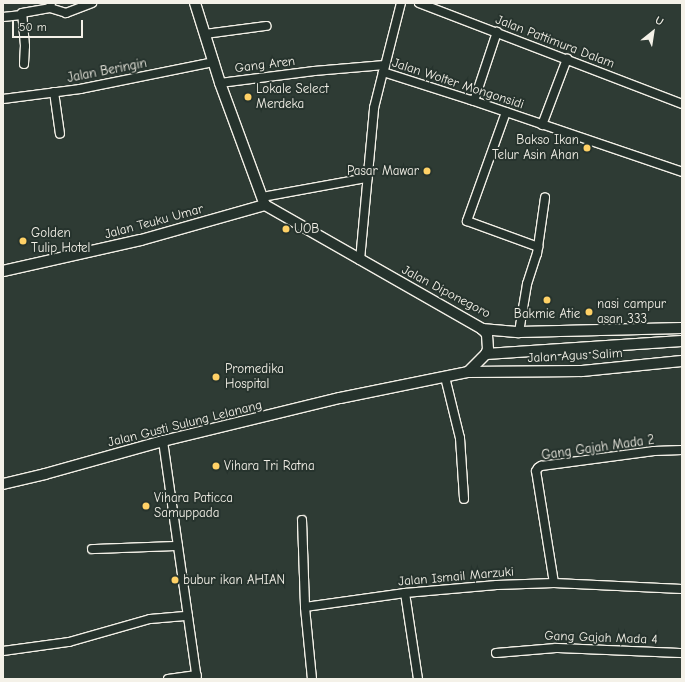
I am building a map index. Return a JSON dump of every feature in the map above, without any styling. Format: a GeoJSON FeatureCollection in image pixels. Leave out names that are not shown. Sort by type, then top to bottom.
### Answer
{"type":"FeatureCollection","features":[{"type":"Feature","properties":{"kind":"street"},"geometry":{"type":"LineString","coordinates":[[3,16],[22,14],[50,6],[66,13],[92,3]]}},
{"type":"Feature","properties":{"kind":"street"},"geometry":{"type":"LineString","coordinates":[[195,3],[220,83],[263,201],[367,178]]}},
{"type":"Feature","properties":{"kind":"street"},"geometry":{"type":"LineString","coordinates":[[384,69],[401,3]]}},
{"type":"Feature","properties":{"kind":"street","name":"Jalan Pattimura Dalam"},"geometry":{"type":"LineString","coordinates":[[419,3],[682,104]]}},
{"type":"Feature","properties":{"kind":"street"},"geometry":{"type":"LineString","coordinates":[[22,14],[25,46],[24,64]]}},
{"type":"Feature","properties":{"kind":"street"},"geometry":{"type":"LineString","coordinates":[[205,34],[266,26]]}},
{"type":"Feature","properties":{"kind":"street"},"geometry":{"type":"LineString","coordinates":[[474,102],[497,32]]}},
{"type":"Feature","properties":{"kind":"street"},"geometry":{"type":"LineString","coordinates":[[542,125],[567,59]]}},
{"type":"Feature","properties":{"kind":"street","name":"Jalan Beringin"},"geometry":{"type":"LineString","coordinates":[[3,99],[80,89],[214,62]]}},
{"type":"Feature","properties":{"kind":"street","name":"Gang Aren"},"geometry":{"type":"LineString","coordinates":[[220,83],[314,71],[384,69]]}},
{"type":"Feature","properties":{"kind":"street","name":"Jalan Wolter Mongonsidi"},"geometry":{"type":"LineString","coordinates":[[360,260],[374,108],[384,69],[474,102],[682,172]]}},
{"type":"Feature","properties":{"kind":"street"},"geometry":{"type":"LineString","coordinates":[[54,92],[60,134]]}},
{"type":"Feature","properties":{"kind":"street"},"geometry":{"type":"LineString","coordinates":[[506,112],[467,220],[538,247]]}},
{"type":"Feature","properties":{"kind":"street"},"geometry":{"type":"LineString","coordinates":[[519,332],[527,284],[538,247],[545,198]]}},
{"type":"Feature","properties":{"kind":"street","name":"Jalan Diponegoro"},"geometry":{"type":"LineString","coordinates":[[263,201],[360,260],[482,329],[519,332],[682,328]]}},
{"type":"Feature","properties":{"kind":"street","name":"Jalan Teuku Umar"},"geometry":{"type":"LineString","coordinates":[[3,271],[141,240],[263,201]]}},
{"type":"Feature","properties":{"kind":"street"},"geometry":{"type":"LineString","coordinates":[[468,372],[486,354],[488,341],[487,334],[482,329]]}},
{"type":"Feature","properties":{"kind":"street","name":"Jalan Agus Salim"},"geometry":{"type":"LineString","coordinates":[[486,354],[682,341]]}},
{"type":"Feature","properties":{"kind":"street","name":"Jalan Agus Salim"},"geometry":{"type":"LineString","coordinates":[[468,372],[582,371],[682,361]]}},
{"type":"Feature","properties":{"kind":"street","name":"Jalan Gusti Sulung Lelanang"},"geometry":{"type":"LineString","coordinates":[[3,484],[45,474],[163,441],[340,398],[468,372]]}},
{"type":"Feature","properties":{"kind":"street"},"geometry":{"type":"LineString","coordinates":[[445,377],[460,438],[464,499]]}},
{"type":"Feature","properties":{"kind":"street"},"geometry":{"type":"LineString","coordinates":[[163,441],[197,677],[168,679]]}},
{"type":"Feature","properties":{"kind":"street","name":"Gang Gajah Mada 2"},"geometry":{"type":"LineString","coordinates":[[554,583],[536,471],[538,468],[541,466],[654,451],[682,450]]}},
{"type":"Feature","properties":{"kind":"street"},"geometry":{"type":"LineString","coordinates":[[302,520],[305,607],[312,679]]}},
{"type":"Feature","properties":{"kind":"street"},"geometry":{"type":"LineString","coordinates":[[92,549],[178,546]]}},
{"type":"Feature","properties":{"kind":"street","name":"Jalan Ismail Marzuki"},"geometry":{"type":"LineString","coordinates":[[305,607],[405,593],[497,585],[554,583],[682,589]]}},
{"type":"Feature","properties":{"kind":"street"},"geometry":{"type":"LineString","coordinates":[[405,593],[418,679]]}},
{"type":"Feature","properties":{"kind":"street"},"geometry":{"type":"LineString","coordinates":[[3,651],[69,642],[150,619],[188,616]]}},
{"type":"Feature","properties":{"kind":"street","name":"Gang Gajah Mada 4"},"geometry":{"type":"LineString","coordinates":[[496,653],[556,648],[682,653]]}},
{"type":"Feature","properties":{"kind":"place","name":"Lokale Select Merdeka"},"geometry":{"type":"Point","coordinates":[248,97]}},
{"type":"Feature","properties":{"kind":"place","name":"Bakso Ikan Telur Asin Ahan"},"geometry":{"type":"Point","coordinates":[587,148]}},
{"type":"Feature","properties":{"kind":"place","name":"Pasar Mawar"},"geometry":{"type":"Point","coordinates":[427,171]}},
{"type":"Feature","properties":{"kind":"place","name":"UOB"},"geometry":{"type":"Point","coordinates":[286,229]}},
{"type":"Feature","properties":{"kind":"place","name":"Golden Tulip Hotel"},"geometry":{"type":"Point","coordinates":[23,241]}},
{"type":"Feature","properties":{"kind":"place","name":"Bakmie Atie"},"geometry":{"type":"Point","coordinates":[547,300]}},
{"type":"Feature","properties":{"kind":"place","name":"nasi campur asan 333"},"geometry":{"type":"Point","coordinates":[589,312]}},
{"type":"Feature","properties":{"kind":"place","name":"Promedika Hospital"},"geometry":{"type":"Point","coordinates":[216,377]}},
{"type":"Feature","properties":{"kind":"place","name":"Vihara Tri Ratna"},"geometry":{"type":"Point","coordinates":[216,466]}},
{"type":"Feature","properties":{"kind":"place","name":"Vihara Paticca Samuppada"},"geometry":{"type":"Point","coordinates":[146,506]}},
{"type":"Feature","properties":{"kind":"place","name":"bubur ikan AHIAN"},"geometry":{"type":"Point","coordinates":[175,580]}}]}
